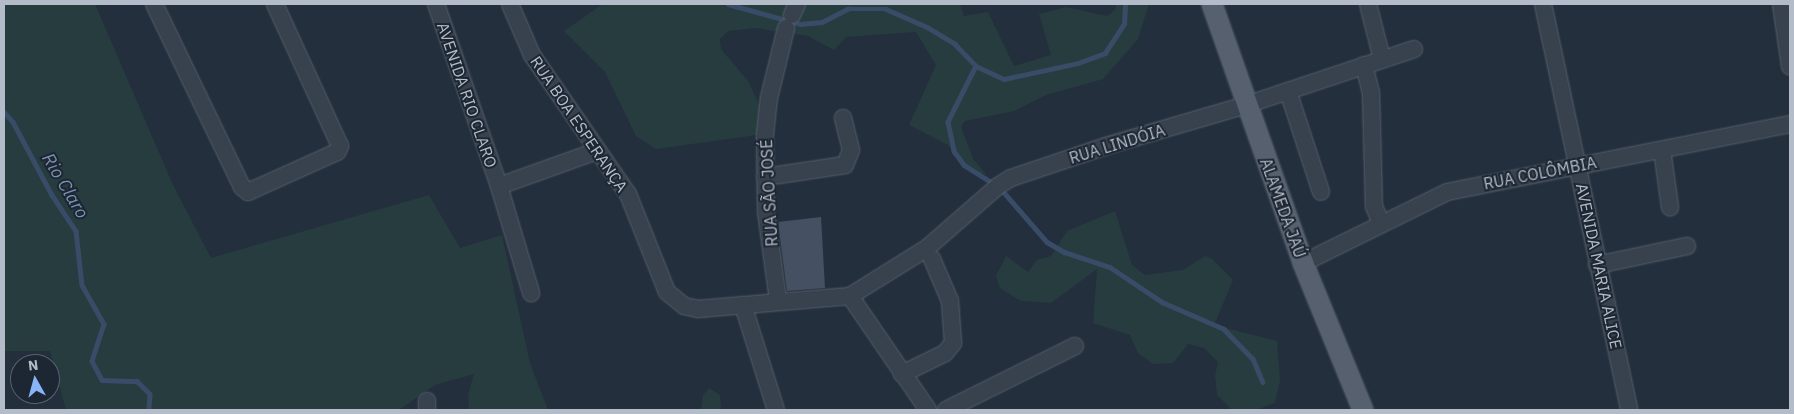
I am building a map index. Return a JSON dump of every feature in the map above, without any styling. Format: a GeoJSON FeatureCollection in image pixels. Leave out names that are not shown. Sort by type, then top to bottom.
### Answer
{"type":"FeatureCollection","features":[{"type":"Feature","properties":{"kind":"main road","name":"ALAMEDA JAÚ"},"geometry":{"type":"LineString","coordinates":[[1212,4],[1246,106],[1303,263],[1363,410]]}},
{"type":"Feature","properties":{"kind":"street"},"geometry":{"type":"LineString","coordinates":[[154,4],[242,187],[248,192],[336,152],[340,146],[274,4]]}},
{"type":"Feature","properties":{"kind":"street","name":"AVENIDA RIO CLARO"},"geometry":{"type":"LineString","coordinates":[[436,4],[499,186],[531,293]]}},
{"type":"Feature","properties":{"kind":"street","name":"RUA BOA ESPERANÇA"},"geometry":{"type":"LineString","coordinates":[[510,4],[532,55],[628,194],[667,292],[674,300],[698,309],[778,300],[850,296]]}},
{"type":"Feature","properties":{"kind":"street"},"geometry":{"type":"LineString","coordinates":[[1368,4],[1382,59]]}},
{"type":"Feature","properties":{"kind":"street","name":"AVENIDA MARIA ALICE"},"geometry":{"type":"LineString","coordinates":[[1543,4],[1629,410]]}},
{"type":"Feature","properties":{"kind":"street"},"geometry":{"type":"LineString","coordinates":[[1781,4],[1790,66]]}},
{"type":"Feature","properties":{"kind":"street","name":"RUA SÃO JOSÉ"},"geometry":{"type":"LineString","coordinates":[[778,300],[765,177],[769,98],[791,15]]}},
{"type":"Feature","properties":{"kind":"street","name":"RUA LINDÓIA"},"geometry":{"type":"LineString","coordinates":[[850,296],[927,248],[998,186],[1011,178],[1106,146],[1246,106],[1414,49]]}},
{"type":"Feature","properties":{"kind":"street"},"geometry":{"type":"LineString","coordinates":[[1364,65],[1371,93],[1374,206],[1382,223]]}},
{"type":"Feature","properties":{"kind":"street"},"geometry":{"type":"LineString","coordinates":[[1288,91],[1321,192]]}},
{"type":"Feature","properties":{"kind":"street"},"geometry":{"type":"LineString","coordinates":[[765,177],[845,164],[851,150],[844,118]]}},
{"type":"Feature","properties":{"kind":"street","name":"RUA COLÔMBIA"},"geometry":{"type":"LineString","coordinates":[[1303,263],[1447,192],[1790,124]]}},
{"type":"Feature","properties":{"kind":"street"},"geometry":{"type":"LineString","coordinates":[[1662,150],[1670,207]]}},
{"type":"Feature","properties":{"kind":"street","name":"AVENIDA RIO CLARO"},"geometry":{"type":"LineString","coordinates":[[499,186],[597,151]]}},
{"type":"Feature","properties":{"kind":"street"},"geometry":{"type":"LineString","coordinates":[[1597,265],[1687,246]]}},
{"type":"Feature","properties":{"kind":"street"},"geometry":{"type":"LineString","coordinates":[[902,374],[945,353],[953,343],[950,301],[932,259]]}},
{"type":"Feature","properties":{"kind":"street"},"geometry":{"type":"LineString","coordinates":[[850,296],[928,410]]}},
{"type":"Feature","properties":{"kind":"street"},"geometry":{"type":"LineString","coordinates":[[743,305],[776,410]]}},
{"type":"Feature","properties":{"kind":"street"},"geometry":{"type":"LineString","coordinates":[[946,410],[1075,346]]}},
{"type":"Feature","properties":{"kind":"green space"},"geometry":{"type":"Polygon","coordinates":[[[4,4],[95,4],[173,185],[211,258],[429,195],[460,248],[502,235],[530,363],[548,410],[469,410],[468,395],[474,374],[435,385],[399,410],[66,410],[60,388],[60,354],[51,354],[50,351],[4,351],[4,4]]]}},
{"type":"Feature","properties":{"kind":"green space"},"geometry":{"type":"Polygon","coordinates":[[[603,4],[960,4],[964,16],[988,12],[1014,66],[1051,55],[1039,14],[1066,7],[1107,16],[1115,10],[1116,4],[1149,4],[1138,39],[1103,79],[1046,95],[1014,111],[965,121],[961,127],[973,159],[987,175],[961,166],[948,145],[909,125],[936,65],[916,32],[846,37],[834,50],[808,36],[756,28],[728,31],[720,39],[721,49],[748,81],[761,109],[757,135],[656,149],[636,136],[605,72],[564,31],[603,4]]]}},
{"type":"Feature","properties":{"kind":"green space"},"geometry":{"type":"Polygon","coordinates":[[[1115,211],[1132,265],[1145,275],[1183,270],[1205,256],[1212,259],[1233,280],[1214,325],[1277,341],[1280,380],[1275,403],[1256,410],[1232,410],[1217,395],[1215,376],[1218,362],[1204,348],[1188,344],[1173,363],[1153,364],[1138,353],[1130,335],[1093,323],[1097,269],[1051,303],[1021,301],[1000,288],[996,276],[1006,256],[1028,272],[1037,260],[1051,256],[1067,231],[1115,211]]]}},
{"type":"Feature","properties":{"kind":"green space"},"geometry":{"type":"Polygon","coordinates":[[[709,388],[720,395],[721,410],[701,410],[703,395],[709,388]]]}},
{"type":"Feature","properties":{"kind":"building"},"geometry":{"type":"Polygon","coordinates":[[[821,217],[825,288],[787,291],[778,222],[821,217]]]}},
{"type":"Feature","properties":{"kind":"waterway"},"geometry":{"type":"LineString","coordinates":[[728,4],[800,24],[822,22],[848,9],[886,9],[927,27],[955,44],[976,66],[1004,79],[1078,63],[1105,53],[1124,24],[1125,4]]}},
{"type":"Feature","properties":{"kind":"waterway"},"geometry":{"type":"LineString","coordinates":[[976,66],[948,122],[954,151],[964,165],[995,184]]}},
{"type":"Feature","properties":{"kind":"waterway","name":"Rio Claro"},"geometry":{"type":"LineString","coordinates":[[4,112],[13,122],[52,195],[76,231],[82,285],[104,324],[92,361],[102,380],[137,381],[150,394],[149,410]]}},
{"type":"Feature","properties":{"kind":"waterway"},"geometry":{"type":"LineString","coordinates":[[1001,189],[1047,242],[1064,252],[1110,267],[1162,302],[1224,329],[1253,359],[1263,382]]}}]}
